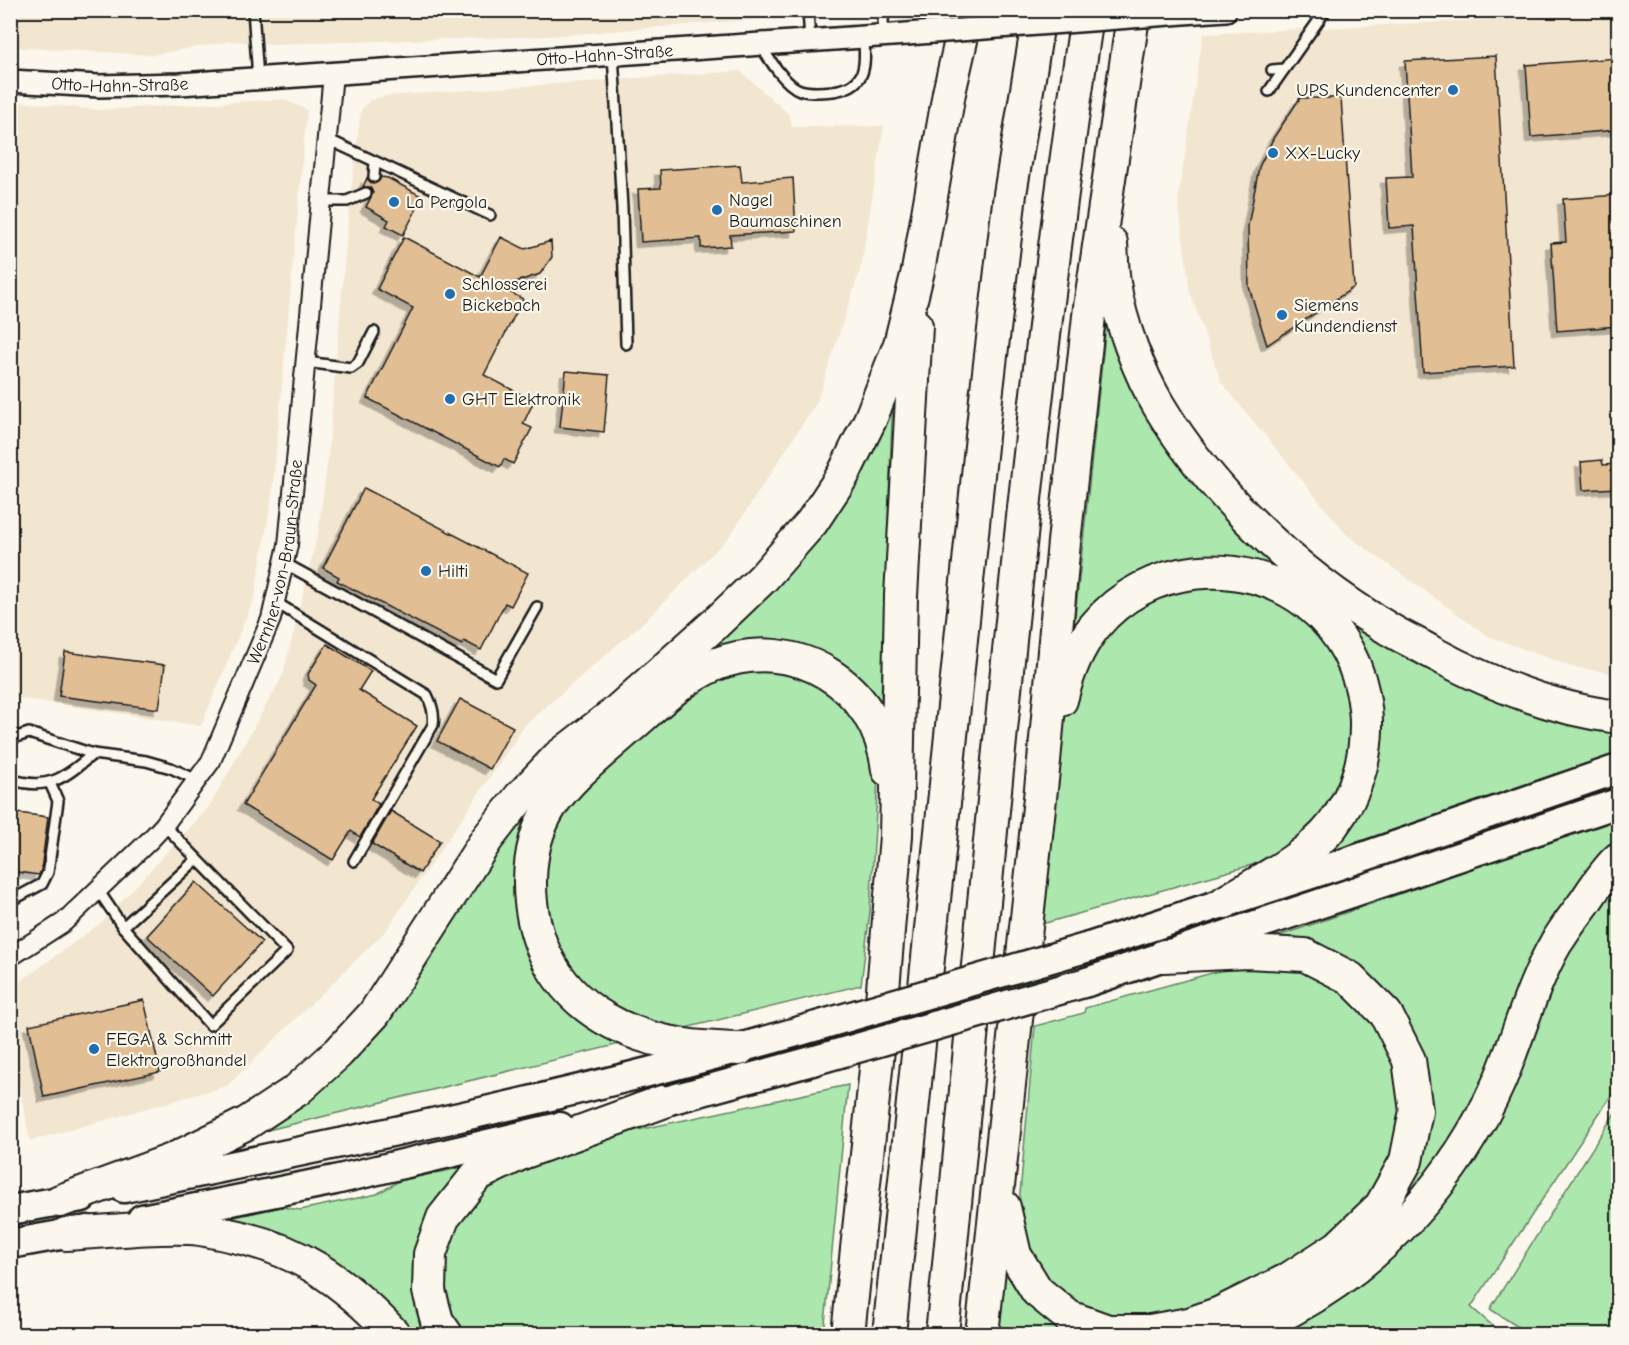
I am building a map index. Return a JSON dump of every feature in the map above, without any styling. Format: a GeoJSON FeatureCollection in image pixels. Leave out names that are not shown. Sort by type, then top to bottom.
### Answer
{"type":"FeatureCollection","features":[{"type":"Feature","properties":{"kind":"highway"},"geometry":{"type":"LineString","coordinates":[[60,1201],[172,1160],[248,1123],[297,1090],[338,1053],[374,1014],[487,839],[520,797],[558,757],[615,713],[708,630],[763,578],[812,522],[843,475],[870,420],[900,344],[918,271],[949,93],[968,10]]}},
{"type":"Feature","properties":{"kind":"highway"},"geometry":{"type":"LineString","coordinates":[[889,1335],[986,398],[1010,194],[1040,10]]}},
{"type":"Feature","properties":{"kind":"highway"},"geometry":{"type":"LineString","coordinates":[[942,1335],[1020,535],[1049,287],[1088,10]]}},
{"type":"Feature","properties":{"kind":"highway"},"geometry":{"type":"LineString","coordinates":[[982,1335],[1044,761],[1088,318],[1134,10]]}},
{"type":"Feature","properties":{"kind":"highway"},"geometry":{"type":"LineString","coordinates":[[1107,180],[1114,284],[1131,348],[1159,406],[1199,464],[1258,531],[1324,586],[1374,620],[1468,672],[1532,698],[1595,714],[1618,717]]}},
{"type":"Feature","properties":{"kind":"highway"},"geometry":{"type":"LineString","coordinates":[[847,1326],[877,1060],[896,836],[901,596],[918,271]]}},
{"type":"Feature","properties":{"kind":"highway"},"geometry":{"type":"LineString","coordinates":[[1044,761],[1065,683],[1078,652],[1096,625],[1134,592],[1150,583],[1189,572],[1208,571],[1242,574],[1261,579],[1278,586],[1306,603],[1333,630],[1354,665],[1361,682],[1367,734],[1361,770],[1345,806],[1319,841],[1225,902]]}},
{"type":"Feature","properties":{"kind":"highway"},"geometry":{"type":"LineString","coordinates":[[739,1049],[684,1045],[617,1026],[594,1014],[553,971],[539,941],[530,906],[530,874],[537,840],[550,808],[574,779],[682,683],[714,665],[725,662],[748,656],[783,656],[812,664],[840,681],[865,707],[881,738],[887,762],[896,836]]}},
{"type":"Feature","properties":{"kind":"highway"},"geometry":{"type":"LineString","coordinates":[[10,1210],[335,1145],[519,1104],[739,1049],[1089,947],[1618,769]]}},
{"type":"Feature","properties":{"kind":"highway"},"geometry":{"type":"LineString","coordinates":[[10,1244],[335,1180],[662,1102],[812,1061],[1087,982],[1618,803]]}},
{"type":"Feature","properties":{"kind":"highway"},"geometry":{"type":"LineString","coordinates":[[1237,1335],[1291,1310],[1338,1280],[1376,1250],[1417,1211],[1457,1158],[1478,1123],[1498,1083],[1534,990],[1556,944],[1589,895],[1618,859]]}},
{"type":"Feature","properties":{"kind":"highway"},"geometry":{"type":"LineString","coordinates":[[1001,1156],[1002,1184],[1009,1233],[1015,1255],[1037,1291],[1069,1317],[1108,1331],[1150,1331],[1189,1324],[1220,1313],[1287,1280],[1338,1247],[1381,1206],[1406,1161],[1416,1111],[1409,1060],[1386,1014],[1350,978],[1305,955],[1247,952],[1164,956]]}},
{"type":"Feature","properties":{"kind":"highway"},"geometry":{"type":"LineString","coordinates":[[446,1335],[437,1321],[429,1291],[429,1254],[443,1218],[477,1175],[522,1153],[662,1102]]}},
{"type":"Feature","properties":{"kind":"highway"},"geometry":{"type":"LineString","coordinates":[[66,1234],[192,1228],[243,1238],[278,1249],[312,1264],[358,1298],[394,1335]]}},
{"type":"Feature","properties":{"kind":"street","name":"Otto-Hahn-Straße"},"geometry":{"type":"LineString","coordinates":[[10,81],[138,86],[1226,10]]}},
{"type":"Feature","properties":{"kind":"street","name":"Wernher-von-Braun-Straße"},"geometry":{"type":"LineString","coordinates":[[10,957],[64,922],[164,825],[211,761],[271,619],[288,545],[333,74]]}},
{"type":"Feature","properties":{"kind":"lane"},"geometry":{"type":"LineString","coordinates":[[253,10],[258,78]]}},
{"type":"Feature","properties":{"kind":"lane"},"geometry":{"type":"LineString","coordinates":[[808,10],[810,40]]}},
{"type":"Feature","properties":{"kind":"lane"},"geometry":{"type":"LineString","coordinates":[[760,44],[775,69],[800,90],[825,92],[846,89],[859,81],[884,10]]}},
{"type":"Feature","properties":{"kind":"lane"},"geometry":{"type":"LineString","coordinates":[[1269,91],[1326,10]]}},
{"type":"Feature","properties":{"kind":"lane"},"geometry":{"type":"LineString","coordinates":[[613,54],[622,208],[626,344]]}},
{"type":"Feature","properties":{"kind":"lane"},"geometry":{"type":"LineString","coordinates":[[1272,70],[1284,69]]}},
{"type":"Feature","properties":{"kind":"lane"},"geometry":{"type":"LineString","coordinates":[[327,140],[490,215]]}},
{"type":"Feature","properties":{"kind":"lane"},"geometry":{"type":"LineString","coordinates":[[374,177],[375,162]]}},
{"type":"Feature","properties":{"kind":"lane"},"geometry":{"type":"LineString","coordinates":[[321,201],[347,201],[366,193]]}},
{"type":"Feature","properties":{"kind":"lane"},"geometry":{"type":"LineString","coordinates":[[306,362],[351,368],[358,363],[374,332]]}},
{"type":"Feature","properties":{"kind":"lane"},"geometry":{"type":"LineString","coordinates":[[284,563],[496,679],[537,607]]}},
{"type":"Feature","properties":{"kind":"lane"},"geometry":{"type":"LineString","coordinates":[[275,602],[427,695],[431,703],[435,717],[433,725],[354,861]]}},
{"type":"Feature","properties":{"kind":"lane"},"geometry":{"type":"LineString","coordinates":[[10,739],[29,733],[93,754],[154,763],[197,780]]}},
{"type":"Feature","properties":{"kind":"lane"},"geometry":{"type":"LineString","coordinates":[[10,779],[21,782],[50,783],[67,776],[93,754]]}},
{"type":"Feature","properties":{"kind":"lane"},"geometry":{"type":"LineString","coordinates":[[10,901],[42,884],[48,872],[58,801],[50,783]]}},
{"type":"Feature","properties":{"kind":"lane"},"geometry":{"type":"LineString","coordinates":[[98,890],[123,927],[210,1025],[287,951],[164,825]]}},
{"type":"Feature","properties":{"kind":"lane"},"geometry":{"type":"LineString","coordinates":[[123,927],[196,859]]}},
{"type":"Feature","properties":{"kind":"shaded area"},"geometry":{"type":"Polygon","coordinates":[[[10,11],[863,11],[549,36],[274,44],[232,41],[152,55],[11,47],[10,11]]]}},
{"type":"Feature","properties":{"kind":"shaded area"},"geometry":{"type":"Polygon","coordinates":[[[1618,13],[1618,674],[1572,667],[1488,636],[1347,535],[1221,382],[1190,292],[1178,200],[1203,34],[1618,13]]]}},
{"type":"Feature","properties":{"kind":"shaded area"},"geometry":{"type":"Polygon","coordinates":[[[740,71],[789,114],[792,127],[884,126],[861,267],[817,402],[730,536],[646,620],[526,724],[385,932],[227,1086],[30,1141],[11,1041],[10,989],[102,922],[209,807],[283,675],[318,533],[328,457],[349,207],[361,110],[370,100],[385,96],[740,71]]]}},
{"type":"Feature","properties":{"kind":"shaded area"},"geometry":{"type":"Polygon","coordinates":[[[283,99],[307,110],[272,496],[255,596],[201,726],[11,697],[10,101],[99,110],[283,99]]]}},
{"type":"Feature","properties":{"kind":"green space"},"geometry":{"type":"Polygon","coordinates":[[[1108,306],[1127,363],[1307,583],[1618,725],[1618,756],[1308,859],[1372,773],[1338,618],[1192,562],[1073,636],[1108,306]]]}},
{"type":"Feature","properties":{"kind":"green space"},"geometry":{"type":"Polygon","coordinates":[[[893,393],[878,778],[870,911],[861,985],[260,1132],[314,1096],[383,1027],[426,966],[523,809],[696,648],[893,393]]]}},
{"type":"Feature","properties":{"kind":"green space"},"geometry":{"type":"Polygon","coordinates":[[[1173,581],[1270,591],[1311,619],[1340,660],[1354,708],[1351,757],[1332,803],[1299,840],[1255,864],[1042,924],[1068,678],[1091,634],[1173,581]]]}},
{"type":"Feature","properties":{"kind":"green space"},"geometry":{"type":"Polygon","coordinates":[[[1618,818],[1618,843],[1602,856],[1481,1089],[1442,1158],[1391,1215],[1412,1172],[1402,1016],[1376,981],[1339,955],[1309,944],[1276,937],[1618,818]]]}},
{"type":"Feature","properties":{"kind":"green space"},"geometry":{"type":"Polygon","coordinates":[[[1618,873],[1618,1085],[1471,1307],[1502,1334],[1260,1334],[1375,1265],[1562,954],[1618,873]]]}},
{"type":"Feature","properties":{"kind":"green space"},"geometry":{"type":"Polygon","coordinates":[[[1278,965],[1314,972],[1350,992],[1383,1030],[1403,1078],[1404,1129],[1392,1168],[1358,1212],[1283,1271],[1188,1312],[1108,1320],[1057,1299],[1017,1227],[1035,1026],[1084,1013],[1085,1008],[1230,968],[1278,965]]]}},
{"type":"Feature","properties":{"kind":"green space"},"geometry":{"type":"Polygon","coordinates":[[[848,1085],[824,1334],[413,1334],[354,1278],[211,1222],[282,1207],[300,1210],[377,1194],[399,1181],[848,1085]]]}},
{"type":"Feature","properties":{"kind":"green space"},"geometry":{"type":"Polygon","coordinates":[[[1618,1108],[1618,1334],[1529,1334],[1490,1309],[1618,1108]]]}},
{"type":"Feature","properties":{"kind":"green space"},"geometry":{"type":"Polygon","coordinates":[[[1005,1265],[1085,1334],[998,1334],[1005,1265]]]}},
{"type":"Feature","properties":{"kind":"building"},"geometry":{"type":"Polygon","coordinates":[[[1496,56],[1514,366],[1423,372],[1414,226],[1389,228],[1386,178],[1412,177],[1405,61],[1496,56]]]}},
{"type":"Feature","properties":{"kind":"building"},"geometry":{"type":"Polygon","coordinates":[[[1618,58],[1618,130],[1531,137],[1526,65],[1618,58]]]}},
{"type":"Feature","properties":{"kind":"building"},"geometry":{"type":"Polygon","coordinates":[[[1300,98],[1341,98],[1354,287],[1267,345],[1249,287],[1248,226],[1259,167],[1274,137],[1300,98]]]}},
{"type":"Feature","properties":{"kind":"building","name":"Nagel Baumaschinen"},"geometry":{"type":"Polygon","coordinates":[[[740,165],[742,182],[793,178],[796,231],[730,235],[731,246],[701,248],[701,238],[641,242],[638,189],[661,188],[660,170],[740,165]]]}},
{"type":"Feature","properties":{"kind":"building","name":"La Pergola"},"geometry":{"type":"Polygon","coordinates":[[[381,177],[388,178],[423,197],[403,235],[386,226],[389,220],[366,207],[373,193],[370,187],[363,187],[367,178],[374,184],[381,177]]]}},
{"type":"Feature","properties":{"kind":"building"},"geometry":{"type":"Polygon","coordinates":[[[1618,195],[1618,326],[1557,331],[1551,243],[1566,242],[1563,199],[1618,195]]]}},
{"type":"Feature","properties":{"kind":"building"},"geometry":{"type":"Polygon","coordinates":[[[404,237],[480,277],[501,237],[525,249],[551,241],[552,257],[540,274],[500,287],[523,299],[484,375],[534,401],[523,424],[532,428],[513,464],[504,459],[500,467],[367,398],[413,308],[377,289],[404,237]]]}},
{"type":"Feature","properties":{"kind":"building"},"geometry":{"type":"Polygon","coordinates":[[[566,371],[609,375],[604,432],[560,427],[566,371]]]}},
{"type":"Feature","properties":{"kind":"building"},"geometry":{"type":"Polygon","coordinates":[[[1602,460],[1603,465],[1618,464],[1618,488],[1583,490],[1581,462],[1602,460]]]}},
{"type":"Feature","properties":{"kind":"building","name":"Hilti"},"geometry":{"type":"Polygon","coordinates":[[[364,488],[528,573],[511,606],[505,603],[481,650],[464,641],[462,645],[337,581],[339,577],[323,568],[364,488]]]}},
{"type":"Feature","properties":{"kind":"building"},"geometry":{"type":"Polygon","coordinates":[[[327,644],[371,671],[359,690],[417,726],[371,799],[379,804],[360,837],[351,831],[333,860],[243,805],[316,685],[309,680],[308,674],[327,644]]]}},
{"type":"Feature","properties":{"kind":"building"},"geometry":{"type":"Polygon","coordinates":[[[65,652],[165,665],[159,709],[59,696],[65,652]]]}},
{"type":"Feature","properties":{"kind":"building"},"geometry":{"type":"Polygon","coordinates":[[[460,699],[513,727],[490,769],[437,741],[460,699]]]}},
{"type":"Feature","properties":{"kind":"building"},"geometry":{"type":"Polygon","coordinates":[[[391,811],[440,841],[420,873],[372,844],[391,811]]]}},
{"type":"Feature","properties":{"kind":"building"},"geometry":{"type":"Polygon","coordinates":[[[10,812],[48,817],[39,875],[10,871],[10,812]]]}},
{"type":"Feature","properties":{"kind":"building"},"geometry":{"type":"Polygon","coordinates":[[[196,882],[262,942],[213,996],[147,936],[196,882]]]}},
{"type":"Feature","properties":{"kind":"building","name":"FEGA & Schmitt Elektrogroßhandel"},"geometry":{"type":"Polygon","coordinates":[[[144,1000],[160,1072],[44,1097],[29,1025],[144,1000]]]}},
{"type":"Feature","properties":{"kind":"place","name":"UPS Kundencenter"},"geometry":{"type":"Point","coordinates":[1453,90]}},
{"type":"Feature","properties":{"kind":"place","name":"XX-Lucky"},"geometry":{"type":"Point","coordinates":[1273,153]}},
{"type":"Feature","properties":{"kind":"place","name":"La Pergola"},"geometry":{"type":"Point","coordinates":[394,202]}},
{"type":"Feature","properties":{"kind":"place","name":"Nagel Baumaschinen"},"geometry":{"type":"Point","coordinates":[717,210]}},
{"type":"Feature","properties":{"kind":"place","name":"Schlosserei Bickebach"},"geometry":{"type":"Point","coordinates":[450,294]}},
{"type":"Feature","properties":{"kind":"place","name":"Siemens Kundendienst"},"geometry":{"type":"Point","coordinates":[1282,315]}},
{"type":"Feature","properties":{"kind":"place","name":"GHT Elektronik"},"geometry":{"type":"Point","coordinates":[450,399]}},
{"type":"Feature","properties":{"kind":"place","name":"Hilti"},"geometry":{"type":"Point","coordinates":[426,571]}},
{"type":"Feature","properties":{"kind":"place","name":"FEGA & Schmitt Elektrogroßhandel"},"geometry":{"type":"Point","coordinates":[94,1049]}}]}
